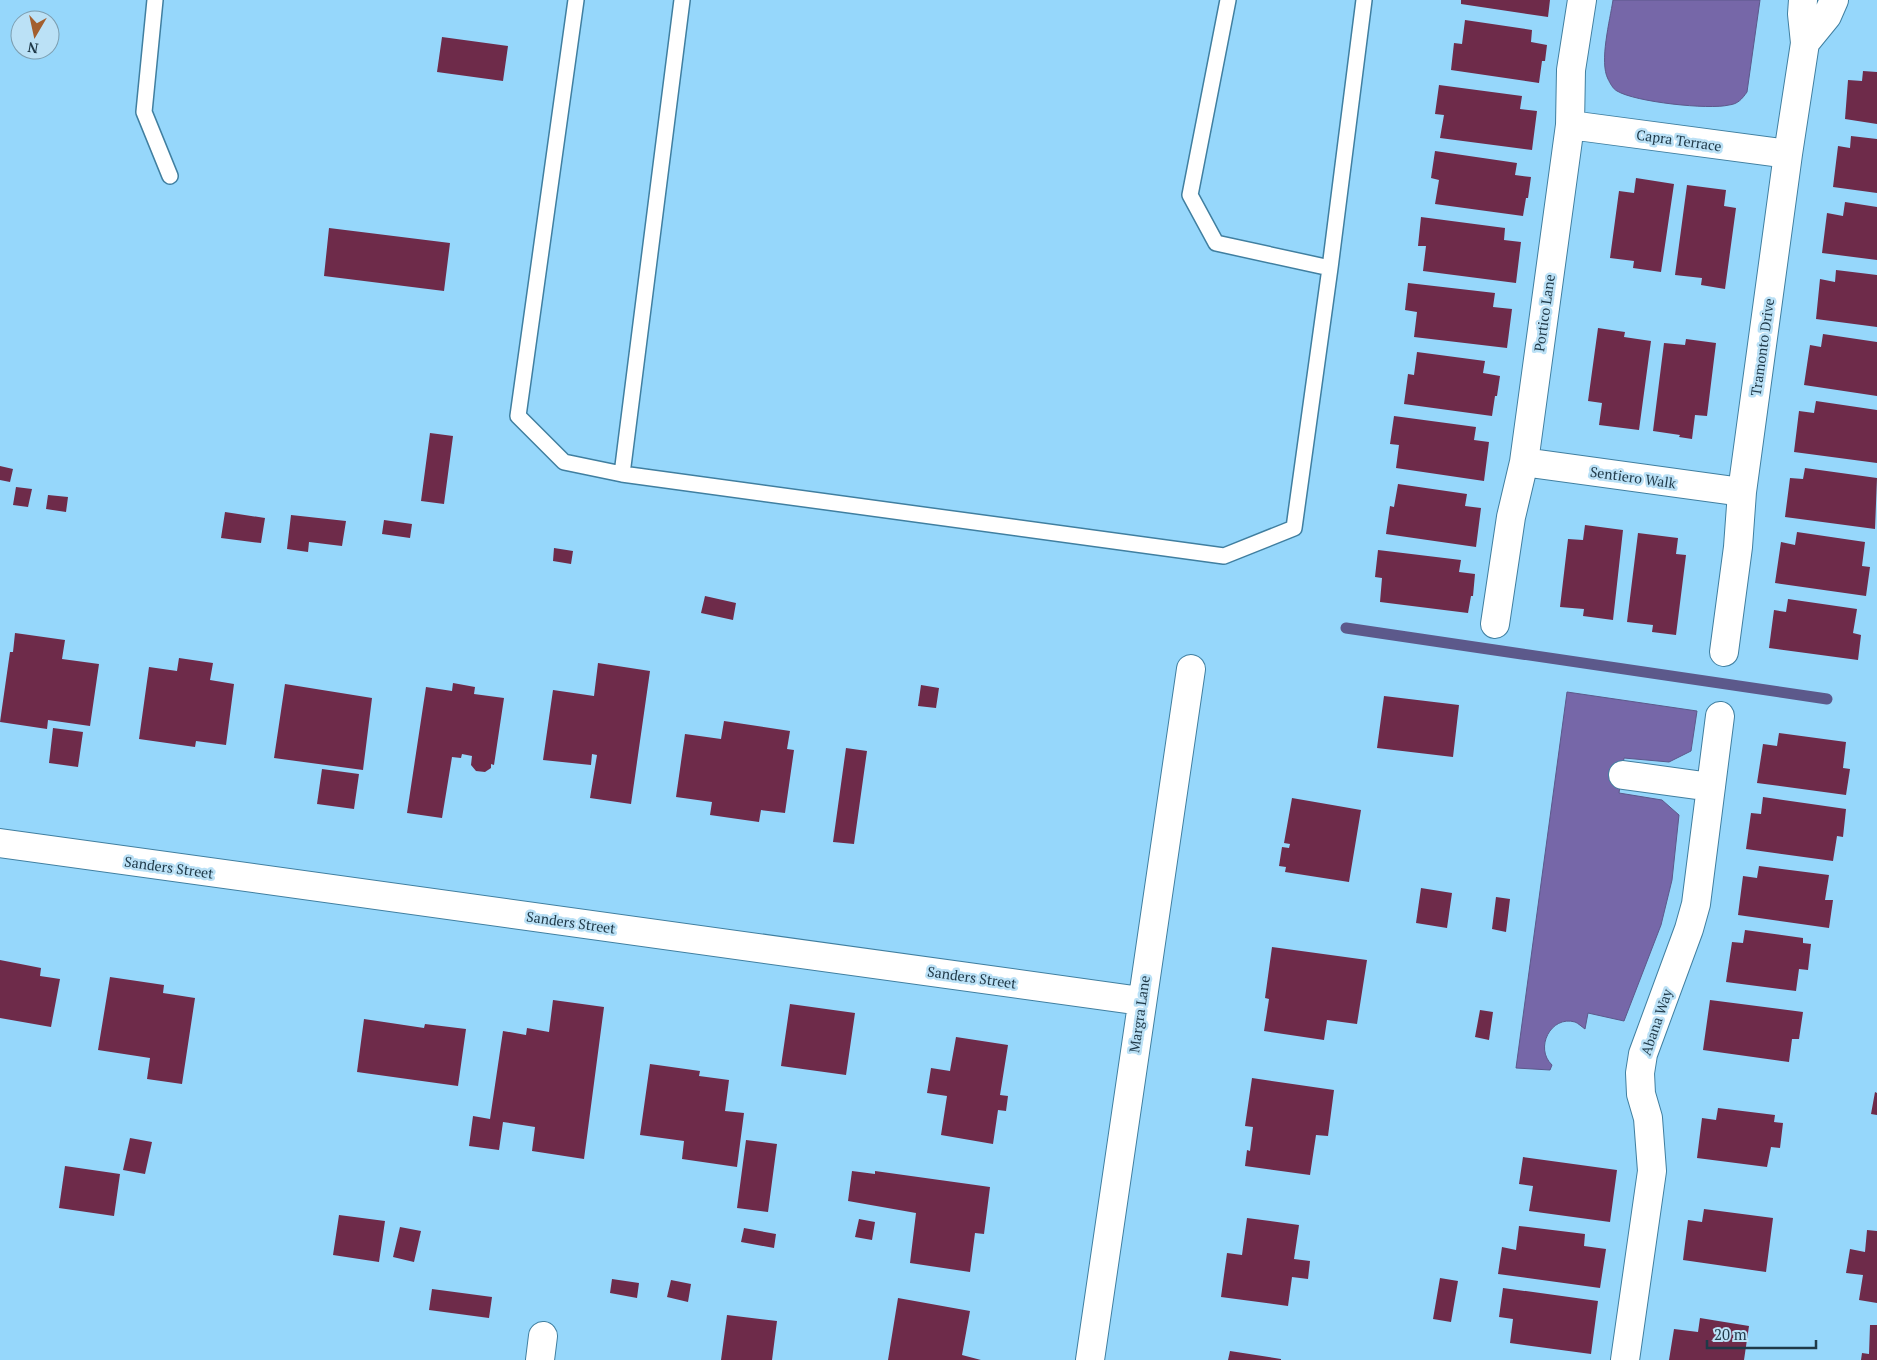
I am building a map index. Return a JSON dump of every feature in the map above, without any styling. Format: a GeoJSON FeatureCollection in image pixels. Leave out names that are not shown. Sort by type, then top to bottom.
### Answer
{"type":"FeatureCollection","features":[{"type":"Feature","properties":{"kind":"street","name":"Portico Lane"},"geometry":{"type":"LineString","coordinates":[[1495,624],[1511,517],[1524,462],[1570,125],[1572,70],[1582,0]]}},
{"type":"Feature","properties":{"kind":"street","name":"Tramonto Drive"},"geometry":{"type":"LineString","coordinates":[[1724,652],[1738,547],[1742,492],[1788,154],[1806,43],[1802,14],[1803,0]]}},
{"type":"Feature","properties":{"kind":"street","name":"Tramonto Drive"},"geometry":{"type":"LineString","coordinates":[[1806,43],[1827,16],[1834,0]]}},
{"type":"Feature","properties":{"kind":"street","name":"Capra Terrace"},"geometry":{"type":"LineString","coordinates":[[1570,125],[1788,154]]}},
{"type":"Feature","properties":{"kind":"street","name":"Sentiero Walk"},"geometry":{"type":"LineString","coordinates":[[1524,462],[1742,492]]}},
{"type":"Feature","properties":{"kind":"street","name":"Margra Lane"},"geometry":{"type":"LineString","coordinates":[[1090,1360],[1141,1000],[1191,669]]}},
{"type":"Feature","properties":{"kind":"street","name":"Abana Way"},"geometry":{"type":"LineString","coordinates":[[1625,1360],[1652,1171],[1648,1118],[1641,1094],[1640,1073],[1643,1054],[1689,929],[1696,904],[1720,716]]}},
{"type":"Feature","properties":{"kind":"street"},"geometry":{"type":"LineString","coordinates":[[1622,775],[1711,787]]}},
{"type":"Feature","properties":{"kind":"street","name":"Sanders Street"},"geometry":{"type":"LineString","coordinates":[[0,843],[1141,1000]]}},
{"type":"Feature","properties":{"kind":"lane"},"geometry":{"type":"LineString","coordinates":[[155,0],[144,112],[170,176]]}},
{"type":"Feature","properties":{"kind":"lane"},"geometry":{"type":"LineString","coordinates":[[576,0],[518,416],[564,462],[622,474],[1224,556],[1294,528],[1330,268],[1364,0]]}},
{"type":"Feature","properties":{"kind":"lane"},"geometry":{"type":"LineString","coordinates":[[622,474],[682,0]]}},
{"type":"Feature","properties":{"kind":"lane"},"geometry":{"type":"LineString","coordinates":[[1228,0],[1190,195],[1216,244],[1330,268]]}},
{"type":"Feature","properties":{"kind":"shaded area"},"geometry":{"type":"Polygon","coordinates":[[[1613,0],[1760,0],[1747,92],[1735,104],[1690,106],[1639,99],[1616,90],[1608,79],[1605,62],[1606,41],[1613,0]]]}},
{"type":"Feature","properties":{"kind":"shaded area"},"geometry":{"type":"Polygon","coordinates":[[[1567,692],[1697,711],[1691,751],[1669,762],[1624,758],[1619,793],[1662,800],[1679,815],[1672,880],[1661,925],[1624,1021],[1588,1013],[1585,1029],[1575,1022],[1566,1021],[1559,1023],[1552,1028],[1545,1042],[1547,1058],[1552,1065],[1550,1070],[1516,1068],[1567,692]]]}},
{"type":"Feature","properties":{"kind":"building"},"geometry":{"type":"Polygon","coordinates":[[[1461,0],[1550,0],[1548,17],[1461,4],[1461,0]]]}},
{"type":"Feature","properties":{"kind":"building"},"geometry":{"type":"Polygon","coordinates":[[[1465,20],[1532,30],[1531,42],[1547,45],[1545,61],[1542,61],[1539,83],[1451,70],[1454,43],[1462,44],[1465,20]]]}},
{"type":"Feature","properties":{"kind":"building"},"geometry":{"type":"Polygon","coordinates":[[[442,37],[508,46],[503,81],[437,72],[442,37]]]}},
{"type":"Feature","properties":{"kind":"building"},"geometry":{"type":"Polygon","coordinates":[[[1863,71],[1877,72],[1877,124],[1845,119],[1848,80],[1862,81],[1863,71]]]}},
{"type":"Feature","properties":{"kind":"building"},"geometry":{"type":"Polygon","coordinates":[[[1439,85],[1522,96],[1520,109],[1537,111],[1532,150],[1440,138],[1444,115],[1435,114],[1439,85]]]}},
{"type":"Feature","properties":{"kind":"building"},"geometry":{"type":"Polygon","coordinates":[[[1851,136],[1877,139],[1877,193],[1833,187],[1838,146],[1850,148],[1851,136]]]}},
{"type":"Feature","properties":{"kind":"building"},"geometry":{"type":"Polygon","coordinates":[[[1435,151],[1517,163],[1515,175],[1531,177],[1523,216],[1435,204],[1439,180],[1431,178],[1435,151]]]}},
{"type":"Feature","properties":{"kind":"building"},"geometry":{"type":"Polygon","coordinates":[[[1636,178],[1674,184],[1661,272],[1633,268],[1634,261],[1610,258],[1619,191],[1634,193],[1636,178]]]}},
{"type":"Feature","properties":{"kind":"building"},"geometry":{"type":"Polygon","coordinates":[[[1687,185],[1726,190],[1724,206],[1736,208],[1725,289],[1701,285],[1702,278],[1675,275],[1687,185]]]}},
{"type":"Feature","properties":{"kind":"building"},"geometry":{"type":"Polygon","coordinates":[[[1845,202],[1877,207],[1877,260],[1822,253],[1827,213],[1843,216],[1845,202]]]}},
{"type":"Feature","properties":{"kind":"building"},"geometry":{"type":"Polygon","coordinates":[[[1421,217],[1505,228],[1504,240],[1521,242],[1516,283],[1423,271],[1426,246],[1418,246],[1421,217]]]}},
{"type":"Feature","properties":{"kind":"building"},"geometry":{"type":"Polygon","coordinates":[[[329,228],[450,243],[444,291],[324,276],[329,228]]]}},
{"type":"Feature","properties":{"kind":"building"},"geometry":{"type":"Polygon","coordinates":[[[1836,270],[1877,275],[1877,327],[1816,319],[1820,279],[1835,282],[1836,270]]]}},
{"type":"Feature","properties":{"kind":"building"},"geometry":{"type":"Polygon","coordinates":[[[1408,283],[1495,293],[1493,307],[1512,309],[1507,348],[1414,337],[1417,312],[1405,310],[1408,283]]]}},
{"type":"Feature","properties":{"kind":"building"},"geometry":{"type":"Polygon","coordinates":[[[1598,328],[1625,332],[1624,337],[1651,341],[1639,430],[1599,425],[1602,403],[1588,401],[1598,328]]]}},
{"type":"Feature","properties":{"kind":"building"},"geometry":{"type":"Polygon","coordinates":[[[1823,334],[1877,342],[1877,396],[1804,385],[1810,345],[1821,347],[1823,334]]]}},
{"type":"Feature","properties":{"kind":"building"},"geometry":{"type":"Polygon","coordinates":[[[1686,339],[1716,343],[1707,416],[1695,415],[1692,439],[1679,437],[1680,435],[1653,431],[1664,343],[1685,345],[1686,339]]]}},
{"type":"Feature","properties":{"kind":"building"},"geometry":{"type":"Polygon","coordinates":[[[1417,352],[1485,361],[1483,373],[1500,376],[1492,416],[1404,404],[1408,374],[1414,375],[1417,352]]]}},
{"type":"Feature","properties":{"kind":"building"},"geometry":{"type":"Polygon","coordinates":[[[1816,401],[1877,410],[1877,463],[1794,452],[1799,411],[1814,413],[1816,401]]]}},
{"type":"Feature","properties":{"kind":"building"},"geometry":{"type":"Polygon","coordinates":[[[1394,416],[1476,427],[1474,440],[1489,442],[1484,481],[1396,468],[1399,445],[1390,444],[1394,416]]]}},
{"type":"Feature","properties":{"kind":"building"},"geometry":{"type":"Polygon","coordinates":[[[430,433],[453,436],[444,504],[421,501],[430,433]]]}},
{"type":"Feature","properties":{"kind":"building"},"geometry":{"type":"Polygon","coordinates":[[[0,466],[13,469],[10,482],[0,480],[0,466]]]}},
{"type":"Feature","properties":{"kind":"building"},"geometry":{"type":"Polygon","coordinates":[[[1805,468],[1877,478],[1875,529],[1785,517],[1790,478],[1803,479],[1805,468]]]}},
{"type":"Feature","properties":{"kind":"building"},"geometry":{"type":"Polygon","coordinates":[[[1398,484],[1467,494],[1465,506],[1481,508],[1476,547],[1386,534],[1390,506],[1394,507],[1398,484]]]}},
{"type":"Feature","properties":{"kind":"building"},"geometry":{"type":"Polygon","coordinates":[[[16,487],[32,489],[28,507],[13,505],[16,487]]]}},
{"type":"Feature","properties":{"kind":"building"},"geometry":{"type":"Polygon","coordinates":[[[48,495],[68,497],[66,512],[46,509],[48,495]]]}},
{"type":"Feature","properties":{"kind":"building"},"geometry":{"type":"Polygon","coordinates":[[[225,512],[265,518],[261,543],[221,538],[225,512]]]}},
{"type":"Feature","properties":{"kind":"building"},"geometry":{"type":"Polygon","coordinates":[[[291,515],[346,521],[342,546],[309,542],[308,552],[287,549],[291,515]]]}},
{"type":"Feature","properties":{"kind":"building"},"geometry":{"type":"Polygon","coordinates":[[[384,520],[412,524],[410,538],[382,534],[384,520]]]}},
{"type":"Feature","properties":{"kind":"building"},"geometry":{"type":"Polygon","coordinates":[[[1585,525],[1623,530],[1613,620],[1583,616],[1584,609],[1560,607],[1568,539],[1583,540],[1585,525]]]}},
{"type":"Feature","properties":{"kind":"building"},"geometry":{"type":"Polygon","coordinates":[[[1797,532],[1865,542],[1862,566],[1870,567],[1866,596],[1775,583],[1781,542],[1795,545],[1797,532]]]}},
{"type":"Feature","properties":{"kind":"building"},"geometry":{"type":"Polygon","coordinates":[[[1638,533],[1678,538],[1676,554],[1686,555],[1676,635],[1652,632],[1653,625],[1627,622],[1638,533]]]}},
{"type":"Feature","properties":{"kind":"building"},"geometry":{"type":"Polygon","coordinates":[[[554,548],[573,551],[571,564],[553,561],[554,548]]]}},
{"type":"Feature","properties":{"kind":"building"},"geometry":{"type":"Polygon","coordinates":[[[1378,550],[1461,560],[1459,572],[1475,574],[1473,596],[1471,596],[1468,613],[1380,602],[1382,578],[1375,577],[1378,550]]]}},
{"type":"Feature","properties":{"kind":"building"},"geometry":{"type":"Polygon","coordinates":[[[705,596],[736,603],[733,620],[701,613],[705,596]]]}},
{"type":"Feature","properties":{"kind":"building"},"geometry":{"type":"Polygon","coordinates":[[[1788,599],[1857,609],[1853,633],[1861,635],[1858,660],[1769,648],[1774,610],[1786,612],[1788,599]]]}},
{"type":"Feature","properties":{"kind":"building"},"geometry":{"type":"Polygon","coordinates":[[[15,633],[65,640],[62,659],[99,664],[90,726],[48,720],[47,729],[0,722],[10,652],[13,652],[15,633]]]}},
{"type":"Feature","properties":{"kind":"building"},"geometry":{"type":"Polygon","coordinates":[[[179,658],[213,663],[210,680],[234,684],[226,745],[196,741],[195,747],[139,739],[149,667],[177,671],[179,658]]]}},
{"type":"Feature","properties":{"kind":"building"},"geometry":{"type":"Polygon","coordinates":[[[598,663],[650,671],[631,804],[590,798],[597,755],[592,754],[591,765],[543,760],[553,690],[594,696],[598,663]]]}},
{"type":"Feature","properties":{"kind":"building"},"geometry":{"type":"Polygon","coordinates":[[[453,683],[475,687],[474,694],[504,698],[494,765],[491,764],[491,768],[485,772],[476,771],[471,765],[472,756],[462,754],[461,758],[452,757],[442,818],[407,813],[426,687],[452,691],[453,683]]]}},
{"type":"Feature","properties":{"kind":"building"},"geometry":{"type":"Polygon","coordinates":[[[285,684],[372,698],[363,770],[274,758],[285,684]]]}},
{"type":"Feature","properties":{"kind":"building"},"geometry":{"type":"Polygon","coordinates":[[[921,685],[939,688],[936,708],[918,706],[921,685]]]}},
{"type":"Feature","properties":{"kind":"building"},"geometry":{"type":"Polygon","coordinates":[[[1384,696],[1459,705],[1453,757],[1377,748],[1384,696]]]}},
{"type":"Feature","properties":{"kind":"building"},"geometry":{"type":"Polygon","coordinates":[[[724,721],[790,731],[787,749],[794,750],[785,813],[761,810],[759,822],[710,815],[712,802],[676,797],[685,734],[721,739],[724,721]]]}},
{"type":"Feature","properties":{"kind":"building"},"geometry":{"type":"Polygon","coordinates":[[[53,728],[83,732],[78,767],[49,763],[53,728]]]}},
{"type":"Feature","properties":{"kind":"building"},"geometry":{"type":"Polygon","coordinates":[[[1779,733],[1846,742],[1843,768],[1850,769],[1846,795],[1757,783],[1763,744],[1777,746],[1779,733]]]}},
{"type":"Feature","properties":{"kind":"building"},"geometry":{"type":"Polygon","coordinates":[[[846,748],[867,751],[854,844],[833,842],[846,748]]]}},
{"type":"Feature","properties":{"kind":"building"},"geometry":{"type":"Polygon","coordinates":[[[322,769],[359,774],[354,809],[317,804],[322,769]]]}},
{"type":"Feature","properties":{"kind":"building"},"geometry":{"type":"Polygon","coordinates":[[[1763,797],[1846,809],[1843,837],[1837,836],[1833,861],[1746,849],[1751,813],[1761,814],[1763,797]]]}},
{"type":"Feature","properties":{"kind":"building"},"geometry":{"type":"Polygon","coordinates":[[[1292,798],[1361,810],[1349,882],[1285,872],[1286,867],[1279,866],[1282,847],[1289,848],[1290,844],[1284,843],[1292,798]]]}},
{"type":"Feature","properties":{"kind":"building"},"geometry":{"type":"Polygon","coordinates":[[[1759,866],[1829,875],[1825,900],[1833,900],[1829,928],[1738,915],[1743,876],[1757,878],[1759,866]]]}},
{"type":"Feature","properties":{"kind":"building"},"geometry":{"type":"Polygon","coordinates":[[[1421,888],[1452,893],[1447,928],[1416,923],[1421,888]]]}},
{"type":"Feature","properties":{"kind":"building"},"geometry":{"type":"Polygon","coordinates":[[[1496,897],[1510,899],[1506,932],[1492,929],[1496,897]]]}},
{"type":"Feature","properties":{"kind":"building"},"geometry":{"type":"Polygon","coordinates":[[[1745,930],[1803,938],[1803,943],[1811,944],[1808,970],[1799,969],[1796,991],[1726,982],[1732,942],[1743,943],[1745,930]]]}},
{"type":"Feature","properties":{"kind":"building"},"geometry":{"type":"Polygon","coordinates":[[[1272,947],[1367,960],[1357,1024],[1327,1020],[1324,1040],[1264,1031],[1269,999],[1265,998],[1272,947]]]}},
{"type":"Feature","properties":{"kind":"building"},"geometry":{"type":"Polygon","coordinates":[[[0,960],[41,968],[40,976],[60,979],[51,1027],[0,1018],[0,960]]]}},
{"type":"Feature","properties":{"kind":"building"},"geometry":{"type":"Polygon","coordinates":[[[110,977],[164,985],[163,993],[195,998],[182,1084],[147,1079],[150,1058],[98,1050],[110,977]]]}},
{"type":"Feature","properties":{"kind":"building"},"geometry":{"type":"Polygon","coordinates":[[[553,1000],[604,1007],[584,1159],[532,1151],[535,1127],[503,1122],[499,1150],[469,1146],[473,1116],[490,1119],[503,1031],[526,1035],[527,1028],[549,1032],[553,1000]]]}},
{"type":"Feature","properties":{"kind":"building"},"geometry":{"type":"Polygon","coordinates":[[[1710,1000],[1803,1012],[1799,1039],[1792,1039],[1789,1062],[1703,1050],[1710,1000]]]}},
{"type":"Feature","properties":{"kind":"building"},"geometry":{"type":"Polygon","coordinates":[[[790,1004],[855,1013],[846,1075],[781,1066],[790,1004]]]}},
{"type":"Feature","properties":{"kind":"building"},"geometry":{"type":"Polygon","coordinates":[[[1480,1010],[1493,1012],[1489,1040],[1475,1037],[1480,1010]]]}},
{"type":"Feature","properties":{"kind":"building"},"geometry":{"type":"Polygon","coordinates":[[[364,1019],[424,1028],[425,1024],[466,1029],[458,1086],[357,1072],[364,1019]]]}},
{"type":"Feature","properties":{"kind":"building"},"geometry":{"type":"Polygon","coordinates":[[[956,1037],[1008,1045],[1000,1095],[1008,1096],[1006,1111],[998,1110],[993,1144],[941,1135],[947,1096],[927,1093],[931,1068],[950,1071],[956,1037]]]}},
{"type":"Feature","properties":{"kind":"building"},"geometry":{"type":"Polygon","coordinates":[[[650,1064],[700,1071],[699,1076],[729,1080],[725,1111],[744,1113],[737,1167],[682,1159],[684,1141],[640,1135],[650,1064]]]}},
{"type":"Feature","properties":{"kind":"building"},"geometry":{"type":"Polygon","coordinates":[[[1252,1078],[1334,1090],[1328,1136],[1316,1135],[1310,1175],[1245,1166],[1247,1150],[1250,1151],[1253,1127],[1245,1126],[1252,1078]]]}},
{"type":"Feature","properties":{"kind":"building"},"geometry":{"type":"Polygon","coordinates":[[[1875,1092],[1877,1093],[1877,1115],[1871,1114],[1875,1092]]]}},
{"type":"Feature","properties":{"kind":"building"},"geometry":{"type":"Polygon","coordinates":[[[1718,1108],[1775,1115],[1774,1122],[1783,1123],[1780,1148],[1771,1147],[1767,1167],[1697,1158],[1702,1118],[1716,1120],[1718,1108]]]}},
{"type":"Feature","properties":{"kind":"building"},"geometry":{"type":"Polygon","coordinates":[[[130,1138],[152,1142],[145,1174],[123,1170],[130,1138]]]}},
{"type":"Feature","properties":{"kind":"building"},"geometry":{"type":"Polygon","coordinates":[[[746,1140],[777,1144],[768,1212],[737,1208],[746,1140]]]}},
{"type":"Feature","properties":{"kind":"building"},"geometry":{"type":"Polygon","coordinates":[[[1523,1157],[1617,1170],[1610,1222],[1529,1211],[1533,1186],[1519,1184],[1523,1157]]]}},
{"type":"Feature","properties":{"kind":"building"},"geometry":{"type":"Polygon","coordinates":[[[65,1166],[120,1174],[114,1216],[59,1208],[65,1166]]]}},
{"type":"Feature","properties":{"kind":"building"},"geometry":{"type":"Polygon","coordinates":[[[852,1171],[875,1174],[875,1171],[990,1187],[984,1234],[975,1233],[970,1272],[910,1263],[916,1213],[848,1201],[852,1171]]]}},
{"type":"Feature","properties":{"kind":"building"},"geometry":{"type":"Polygon","coordinates":[[[1704,1209],[1773,1218],[1766,1272],[1683,1260],[1688,1220],[1702,1222],[1704,1209]]]}},
{"type":"Feature","properties":{"kind":"building"},"geometry":{"type":"Polygon","coordinates":[[[339,1215],[385,1221],[379,1262],[333,1255],[339,1215]]]}},
{"type":"Feature","properties":{"kind":"building"},"geometry":{"type":"Polygon","coordinates":[[[1247,1218],[1299,1225],[1294,1259],[1310,1261],[1308,1279],[1292,1277],[1288,1306],[1221,1297],[1227,1253],[1242,1255],[1247,1218]]]}},
{"type":"Feature","properties":{"kind":"building"},"geometry":{"type":"Polygon","coordinates":[[[859,1219],[875,1222],[872,1240],[855,1237],[859,1219]]]}},
{"type":"Feature","properties":{"kind":"building"},"geometry":{"type":"Polygon","coordinates":[[[1519,1226],[1585,1234],[1584,1246],[1606,1249],[1600,1288],[1498,1274],[1502,1247],[1516,1250],[1519,1226]]]}},
{"type":"Feature","properties":{"kind":"building"},"geometry":{"type":"Polygon","coordinates":[[[400,1227],[421,1231],[414,1262],[393,1257],[400,1227]]]}},
{"type":"Feature","properties":{"kind":"building"},"geometry":{"type":"Polygon","coordinates":[[[744,1228],[776,1234],[774,1248],[741,1242],[744,1228]]]}},
{"type":"Feature","properties":{"kind":"building"},"geometry":{"type":"Polygon","coordinates":[[[1867,1230],[1877,1231],[1877,1303],[1859,1300],[1863,1275],[1846,1273],[1850,1249],[1865,1252],[1867,1230]]]}},
{"type":"Feature","properties":{"kind":"building"},"geometry":{"type":"Polygon","coordinates":[[[1440,1278],[1458,1281],[1451,1322],[1433,1319],[1440,1278]]]}},
{"type":"Feature","properties":{"kind":"building"},"geometry":{"type":"Polygon","coordinates":[[[612,1279],[639,1283],[637,1298],[610,1293],[612,1279]]]}},
{"type":"Feature","properties":{"kind":"building"},"geometry":{"type":"Polygon","coordinates":[[[671,1280],[691,1284],[688,1302],[667,1297],[671,1280]]]}},
{"type":"Feature","properties":{"kind":"building"},"geometry":{"type":"Polygon","coordinates":[[[1503,1288],[1598,1301],[1591,1354],[1510,1343],[1513,1319],[1499,1317],[1503,1288]]]}},
{"type":"Feature","properties":{"kind":"building"},"geometry":{"type":"Polygon","coordinates":[[[432,1289],[492,1297],[489,1318],[429,1310],[432,1289]]]}},
{"type":"Feature","properties":{"kind":"building"},"geometry":{"type":"Polygon","coordinates":[[[898,1298],[970,1311],[962,1355],[981,1360],[888,1360],[898,1298]]]}},
{"type":"Feature","properties":{"kind":"building"},"geometry":{"type":"Polygon","coordinates":[[[727,1315],[777,1321],[772,1360],[721,1360],[727,1315]]]}},
{"type":"Feature","properties":{"kind":"building"},"geometry":{"type":"Polygon","coordinates":[[[1700,1318],[1749,1326],[1744,1360],[1669,1360],[1674,1329],[1698,1332],[1700,1318]]]}},
{"type":"Feature","properties":{"kind":"building"},"geometry":{"type":"Polygon","coordinates":[[[1870,1325],[1877,1325],[1877,1360],[1861,1360],[1862,1353],[1869,1354],[1870,1325]]]}},
{"type":"Feature","properties":{"kind":"building"},"geometry":{"type":"Polygon","coordinates":[[[1230,1351],[1281,1359],[1281,1360],[1228,1360],[1230,1351]]]}},
{"type":"Feature","properties":{"kind":"waterway"},"geometry":{"type":"LineString","coordinates":[[1346,628],[1827,699]]}}]}
